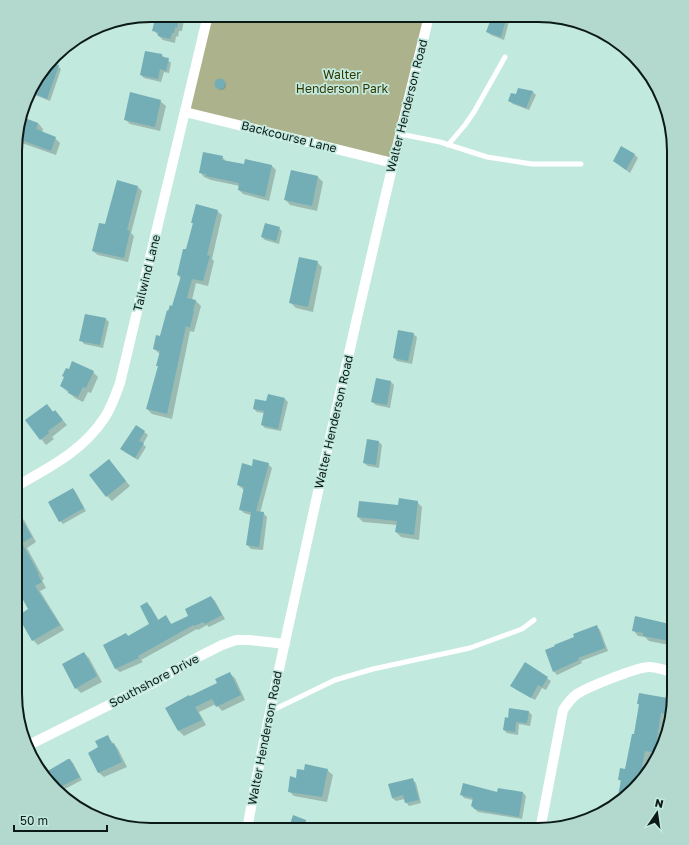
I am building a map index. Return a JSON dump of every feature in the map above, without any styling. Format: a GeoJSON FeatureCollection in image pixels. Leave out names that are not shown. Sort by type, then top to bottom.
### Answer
{"type":"FeatureCollection","features":[{"type":"Feature","properties":{"kind":"street","name":"Tailwind Lane"},"geometry":{"type":"LineString","coordinates":[[22,483],[74,452],[91,435],[105,417],[114,400],[120,383],[206,22]]}},
{"type":"Feature","properties":{"kind":"street","name":"Walter Henderson Road"},"geometry":{"type":"LineString","coordinates":[[248,823],[270,711],[339,395],[428,22]]}},
{"type":"Feature","properties":{"kind":"street","name":"Backcourse Lane"},"geometry":{"type":"LineString","coordinates":[[185,112],[393,163]]}},
{"type":"Feature","properties":{"kind":"street","name":"Southshore Drive"},"geometry":{"type":"LineString","coordinates":[[32,743],[154,682],[222,645],[236,640],[285,644]]}},
{"type":"Feature","properties":{"kind":"street"},"geometry":{"type":"LineString","coordinates":[[541,823],[563,710],[568,702],[577,694],[613,678],[640,669],[650,667],[667,671]]}},
{"type":"Feature","properties":{"kind":"lane"},"geometry":{"type":"LineString","coordinates":[[448,144],[465,125],[474,112],[505,57]]}},
{"type":"Feature","properties":{"kind":"lane"},"geometry":{"type":"LineString","coordinates":[[400,134],[448,144],[486,157],[532,164],[581,164]]}},
{"type":"Feature","properties":{"kind":"lane"},"geometry":{"type":"LineString","coordinates":[[270,711],[335,680],[373,669],[470,648],[522,629],[534,620]]}},
{"type":"Feature","properties":{"kind":"green space","name":"Walter Henderson Park"},"geometry":{"type":"Polygon","coordinates":[[[207,22],[427,22],[393,162],[186,111],[207,22]]]}},
{"type":"Feature","properties":{"kind":"building"},"geometry":{"type":"Polygon","coordinates":[[[154,22],[178,22],[177,28],[175,27],[174,33],[172,33],[170,39],[158,36],[158,32],[152,31],[154,22]]]}},
{"type":"Feature","properties":{"kind":"building"},"geometry":{"type":"Polygon","coordinates":[[[490,22],[505,22],[501,37],[486,32],[490,22]]]}},
{"type":"Feature","properties":{"kind":"building"},"geometry":{"type":"Polygon","coordinates":[[[145,51],[162,54],[162,57],[169,58],[166,71],[160,69],[158,79],[140,75],[145,51]]]}},
{"type":"Feature","properties":{"kind":"building"},"geometry":{"type":"Polygon","coordinates":[[[56,64],[59,65],[47,99],[35,94],[39,86],[54,66],[56,64]]]}},
{"type":"Feature","properties":{"kind":"building"},"geometry":{"type":"Polygon","coordinates":[[[218,79],[222,79],[224,80],[224,88],[218,89],[215,86],[215,82],[218,79]]]}},
{"type":"Feature","properties":{"kind":"building"},"geometry":{"type":"Polygon","coordinates":[[[518,88],[533,91],[526,108],[508,101],[511,93],[516,94],[518,88]]]}},
{"type":"Feature","properties":{"kind":"building"},"geometry":{"type":"Polygon","coordinates":[[[130,92],[161,100],[155,127],[124,120],[130,92]]]}},
{"type":"Feature","properties":{"kind":"building"},"geometry":{"type":"Polygon","coordinates":[[[26,118],[38,123],[36,129],[56,137],[51,151],[23,140],[26,118]]]}},
{"type":"Feature","properties":{"kind":"building"},"geometry":{"type":"Polygon","coordinates":[[[621,146],[635,154],[626,170],[613,161],[621,146]]]}},
{"type":"Feature","properties":{"kind":"building"},"geometry":{"type":"Polygon","coordinates":[[[203,152],[223,156],[222,160],[244,164],[245,159],[272,165],[265,197],[238,190],[239,183],[206,176],[206,174],[199,173],[203,152]]]}},
{"type":"Feature","properties":{"kind":"building"},"geometry":{"type":"Polygon","coordinates":[[[291,170],[318,176],[312,206],[284,200],[291,170]]]}},
{"type":"Feature","properties":{"kind":"building"},"geometry":{"type":"Polygon","coordinates":[[[117,180],[138,186],[127,230],[130,231],[124,258],[92,251],[99,223],[105,224],[117,180]]]}},
{"type":"Feature","properties":{"kind":"building"},"geometry":{"type":"Polygon","coordinates":[[[196,204],[218,210],[207,255],[210,256],[203,281],[192,279],[187,298],[196,300],[190,328],[186,326],[167,414],[146,409],[158,366],[156,366],[160,351],[153,349],[156,335],[160,336],[167,310],[168,311],[170,305],[172,306],[181,276],[177,275],[183,249],[186,249],[193,223],[191,223],[196,204]]]}},
{"type":"Feature","properties":{"kind":"building"},"geometry":{"type":"Polygon","coordinates":[[[265,223],[280,227],[276,241],[261,237],[265,223]]]}},
{"type":"Feature","properties":{"kind":"building"},"geometry":{"type":"Polygon","coordinates":[[[299,257],[318,261],[308,307],[289,303],[299,257]]]}},
{"type":"Feature","properties":{"kind":"building"},"geometry":{"type":"Polygon","coordinates":[[[85,314],[106,318],[100,345],[79,341],[85,314]]]}},
{"type":"Feature","properties":{"kind":"building"},"geometry":{"type":"Polygon","coordinates":[[[398,330],[414,333],[408,361],[393,358],[398,330]]]}},
{"type":"Feature","properties":{"kind":"building"},"geometry":{"type":"Polygon","coordinates":[[[72,361],[94,371],[86,388],[83,387],[78,397],[68,393],[69,391],[60,386],[64,377],[62,376],[66,368],[69,369],[72,361]]]}},
{"type":"Feature","properties":{"kind":"building"},"geometry":{"type":"Polygon","coordinates":[[[376,378],[391,381],[387,405],[371,402],[376,378]]]}},
{"type":"Feature","properties":{"kind":"building"},"geometry":{"type":"Polygon","coordinates":[[[268,394],[285,398],[278,429],[261,425],[264,411],[253,409],[255,399],[266,401],[268,394]]]}},
{"type":"Feature","properties":{"kind":"building"},"geometry":{"type":"Polygon","coordinates":[[[47,404],[53,412],[55,410],[63,420],[48,431],[49,433],[40,440],[25,420],[47,404]]]}},
{"type":"Feature","properties":{"kind":"building"},"geometry":{"type":"Polygon","coordinates":[[[136,425],[145,431],[139,441],[144,443],[135,458],[120,449],[136,425]]]}},
{"type":"Feature","properties":{"kind":"building"},"geometry":{"type":"Polygon","coordinates":[[[367,439],[379,441],[376,465],[363,463],[367,439]]]}},
{"type":"Feature","properties":{"kind":"building"},"geometry":{"type":"Polygon","coordinates":[[[109,459],[126,481],[106,497],[89,475],[109,459]]]}},
{"type":"Feature","properties":{"kind":"building"},"geometry":{"type":"Polygon","coordinates":[[[253,459],[269,463],[256,511],[264,512],[259,547],[246,545],[251,512],[239,510],[244,487],[237,485],[242,463],[252,466],[253,459]]]}},
{"type":"Feature","properties":{"kind":"building"},"geometry":{"type":"Polygon","coordinates":[[[73,488],[84,508],[59,522],[48,502],[73,488]]]}},
{"type":"Feature","properties":{"kind":"building"},"geometry":{"type":"Polygon","coordinates":[[[399,498],[418,501],[414,535],[395,532],[397,521],[357,517],[359,501],[398,505],[399,498]]]}},
{"type":"Feature","properties":{"kind":"building"},"geometry":{"type":"Polygon","coordinates":[[[22,520],[32,537],[22,543],[22,520]]]}},
{"type":"Feature","properties":{"kind":"building"},"geometry":{"type":"Polygon","coordinates":[[[22,543],[42,582],[35,586],[60,625],[32,641],[22,623],[22,613],[28,609],[22,598],[22,543]]]}},
{"type":"Feature","properties":{"kind":"building"},"geometry":{"type":"Polygon","coordinates":[[[211,596],[222,615],[205,624],[203,622],[194,626],[193,625],[138,656],[139,658],[115,669],[103,645],[126,633],[128,636],[149,624],[140,606],[147,602],[158,620],[166,615],[171,624],[188,616],[185,609],[211,596]]]}},
{"type":"Feature","properties":{"kind":"building"},"geometry":{"type":"Polygon","coordinates":[[[635,616],[667,623],[667,641],[643,636],[643,633],[632,631],[635,616]]]}},
{"type":"Feature","properties":{"kind":"building"},"geometry":{"type":"Polygon","coordinates":[[[597,625],[605,648],[578,658],[579,660],[553,672],[545,650],[574,637],[573,634],[597,625]]]}},
{"type":"Feature","properties":{"kind":"building"},"geometry":{"type":"Polygon","coordinates":[[[84,652],[97,676],[75,689],[62,664],[84,652]]]}},
{"type":"Feature","properties":{"kind":"building"},"geometry":{"type":"Polygon","coordinates":[[[525,662],[548,677],[542,687],[538,685],[531,698],[510,686],[525,662]]]}},
{"type":"Feature","properties":{"kind":"building"},"geometry":{"type":"Polygon","coordinates":[[[230,672],[241,695],[216,707],[212,699],[195,707],[202,720],[178,731],[165,708],[189,695],[190,696],[217,683],[215,679],[230,672]]]}},
{"type":"Feature","properties":{"kind":"building"},"geometry":{"type":"Polygon","coordinates":[[[639,693],[667,698],[666,714],[661,713],[657,739],[658,739],[654,751],[653,752],[645,751],[641,771],[618,795],[621,780],[618,780],[620,768],[625,769],[632,734],[634,734],[639,704],[637,704],[639,693]]]}},
{"type":"Feature","properties":{"kind":"building"},"geometry":{"type":"Polygon","coordinates":[[[509,708],[529,711],[527,723],[516,722],[515,732],[503,730],[505,717],[508,718],[509,708]]]}},
{"type":"Feature","properties":{"kind":"building"},"geometry":{"type":"Polygon","coordinates":[[[108,735],[112,744],[114,743],[122,762],[98,773],[88,753],[98,747],[95,741],[108,735]]]}},
{"type":"Feature","properties":{"kind":"building"},"geometry":{"type":"Polygon","coordinates":[[[70,759],[80,777],[61,786],[48,771],[70,759]]]}},
{"type":"Feature","properties":{"kind":"building"},"geometry":{"type":"Polygon","coordinates":[[[305,764],[328,769],[322,797],[288,792],[290,776],[296,778],[297,769],[304,770],[305,764]]]}},
{"type":"Feature","properties":{"kind":"building"},"geometry":{"type":"Polygon","coordinates":[[[413,778],[419,800],[405,803],[403,795],[392,798],[388,784],[413,778]]]}},
{"type":"Feature","properties":{"kind":"building"},"geometry":{"type":"Polygon","coordinates":[[[463,783],[497,792],[498,788],[523,792],[519,817],[474,809],[471,806],[473,798],[460,795],[463,783]]]}},
{"type":"Feature","properties":{"kind":"building"},"geometry":{"type":"Polygon","coordinates":[[[293,815],[306,820],[305,823],[290,823],[293,815]]]}}]}
